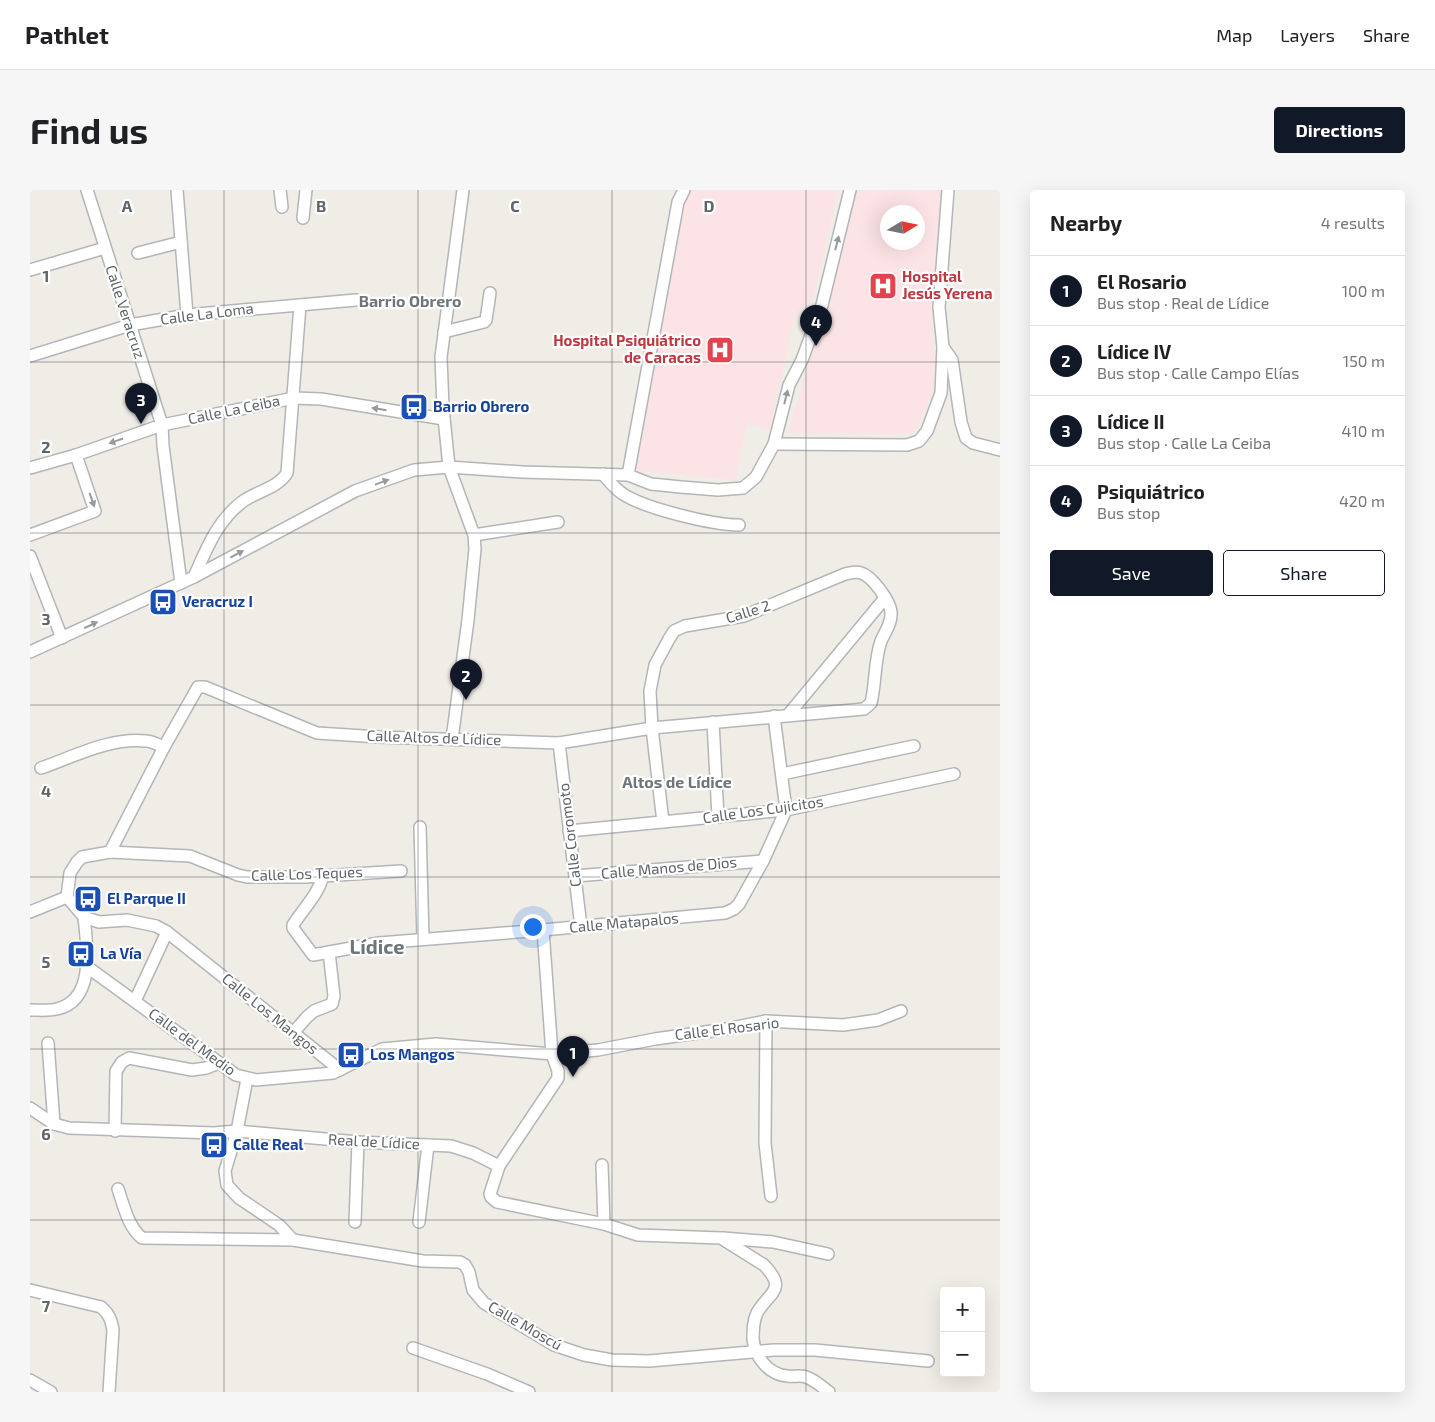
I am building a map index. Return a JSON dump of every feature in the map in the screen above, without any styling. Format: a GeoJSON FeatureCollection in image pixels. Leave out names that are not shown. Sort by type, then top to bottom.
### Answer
{"type":"FeatureCollection","features":[{"type":"Feature","properties":{"kind":"street","name":"Calle Veracruz"},"geometry":{"type":"LineString","coordinates":[[87,190],[162,425],[163,446],[182,583]]}},
{"type":"Feature","properties":{"kind":"street"},"geometry":{"type":"LineString","coordinates":[[177,190],[187,315]]}},
{"type":"Feature","properties":{"kind":"street"},"geometry":{"type":"LineString","coordinates":[[280,190],[282,208]]}},
{"type":"Feature","properties":{"kind":"street"},"geometry":{"type":"LineString","coordinates":[[303,218],[306,190]]}},
{"type":"Feature","properties":{"kind":"street"},"geometry":{"type":"LineString","coordinates":[[452,739],[468,620],[475,549],[474,535],[449,467],[444,419],[442,357],[444,332],[463,190]]}},
{"type":"Feature","properties":{"kind":"street"},"geometry":{"type":"LineString","coordinates":[[628,475],[678,202],[684,190]]}},
{"type":"Feature","properties":{"kind":"street"},"geometry":{"type":"LineString","coordinates":[[30,652],[182,583],[355,491],[414,470],[449,467],[522,472],[628,475],[652,484],[718,490],[743,488],[756,477],[774,444],[789,385],[802,360],[822,305],[850,190]]}},
{"type":"Feature","properties":{"kind":"street"},"geometry":{"type":"LineString","coordinates":[[774,444],[908,444],[919,441],[927,431],[941,393],[943,347],[939,307],[948,190]]}},
{"type":"Feature","properties":{"kind":"street"},"geometry":{"type":"LineString","coordinates":[[138,253],[181,242]]}},
{"type":"Feature","properties":{"kind":"street"},"geometry":{"type":"LineString","coordinates":[[30,270],[105,248]]}},
{"type":"Feature","properties":{"kind":"street"},"geometry":{"type":"LineString","coordinates":[[444,332],[484,322],[486,320],[490,294]]}},
{"type":"Feature","properties":{"kind":"street","name":"Calle La Loma"},"geometry":{"type":"LineString","coordinates":[[30,356],[130,325],[187,315],[356,300]]}},
{"type":"Feature","properties":{"kind":"street"},"geometry":{"type":"LineString","coordinates":[[194,577],[213,536],[230,511],[244,500],[280,480],[287,473],[289,467],[300,304]]}},
{"type":"Feature","properties":{"kind":"street"},"geometry":{"type":"LineString","coordinates":[[943,347],[952,360],[961,422],[966,438],[973,443],[1000,450]]}},
{"type":"Feature","properties":{"kind":"street","name":"Calle La Ceiba"},"geometry":{"type":"LineString","coordinates":[[30,468],[162,425],[294,398],[321,399],[444,419]]}},
{"type":"Feature","properties":{"kind":"street"},"geometry":{"type":"LineString","coordinates":[[30,535],[95,511],[76,454]]}},
{"type":"Feature","properties":{"kind":"street"},"geometry":{"type":"LineString","coordinates":[[603,474],[621,493],[635,501],[715,523],[738,525]]}},
{"type":"Feature","properties":{"kind":"street"},"geometry":{"type":"LineString","coordinates":[[474,535],[558,522]]}},
{"type":"Feature","properties":{"kind":"street"},"geometry":{"type":"LineString","coordinates":[[30,556],[62,638]]}},
{"type":"Feature","properties":{"kind":"street","name":"Calle 2"},"geometry":{"type":"LineString","coordinates":[[663,822],[652,728],[650,691],[655,665],[669,639],[679,628],[744,616],[845,574],[863,573],[869,577],[885,598],[891,611],[891,620],[880,643],[875,690],[871,703],[864,708]]}},
{"type":"Feature","properties":{"kind":"street"},"geometry":{"type":"LineString","coordinates":[[788,715],[885,598]]}},
{"type":"Feature","properties":{"kind":"street","name":"Calle Altos de Lídice"},"geometry":{"type":"LineString","coordinates":[[110,852],[196,688],[203,686],[317,733],[559,743],[652,728],[864,708]]}},
{"type":"Feature","properties":{"kind":"street","name":"Calle Matapalos"},"geometry":{"type":"LineString","coordinates":[[323,875],[322,883],[315,895],[293,926],[312,954],[380,943],[726,913],[739,904],[764,861],[786,810],[774,716]]}},
{"type":"Feature","properties":{"kind":"street"},"geometry":{"type":"LineString","coordinates":[[713,722],[718,817]]}},
{"type":"Feature","properties":{"kind":"street"},"geometry":{"type":"LineString","coordinates":[[41,768],[105,745],[133,740],[148,741],[164,747]]}},
{"type":"Feature","properties":{"kind":"street","name":"Calle Coromoto"},"geometry":{"type":"LineString","coordinates":[[559,743],[581,927]]}},
{"type":"Feature","properties":{"kind":"street"},"geometry":{"type":"LineString","coordinates":[[782,774],[914,746]]}},
{"type":"Feature","properties":{"kind":"street","name":"Calle Los Cujicitos"},"geometry":{"type":"LineString","coordinates":[[569,831],[786,810],[954,774]]}},
{"type":"Feature","properties":{"kind":"street"},"geometry":{"type":"LineString","coordinates":[[420,827],[424,939]]}},
{"type":"Feature","properties":{"kind":"street","name":"Calle Los Teques"},"geometry":{"type":"LineString","coordinates":[[67,897],[70,873],[76,862],[82,857],[110,852],[190,856],[238,875],[248,877],[401,872]]}},
{"type":"Feature","properties":{"kind":"street","name":"Calle Manos de Dios"},"geometry":{"type":"LineString","coordinates":[[575,876],[764,861]]}},
{"type":"Feature","properties":{"kind":"street"},"geometry":{"type":"LineString","coordinates":[[30,912],[67,897],[84,917],[88,954],[84,986],[70,1002],[57,1009],[30,1010]]}},
{"type":"Feature","properties":{"kind":"street","name":"Calle Los Mangos"},"geometry":{"type":"LineString","coordinates":[[84,917],[99,922],[127,920],[156,926],[167,932],[340,1070]]}},
{"type":"Feature","properties":{"kind":"street"},"geometry":{"type":"LineString","coordinates":[[543,930],[552,1054],[558,1071],[558,1078],[499,1166],[490,1198],[604,1224],[638,1235],[772,1242],[828,1254]]}},
{"type":"Feature","properties":{"kind":"street"},"geometry":{"type":"LineString","coordinates":[[135,1001],[167,932]]}},
{"type":"Feature","properties":{"kind":"street"},"geometry":{"type":"LineString","coordinates":[[293,1033],[314,1011],[332,1004],[334,996],[329,952]]}},
{"type":"Feature","properties":{"kind":"street","name":"Calle del Medio"},"geometry":{"type":"LineString","coordinates":[[86,966],[236,1075],[256,1080],[333,1073],[340,1070]]}},
{"type":"Feature","properties":{"kind":"street","name":"Calle El Rosario"},"geometry":{"type":"LineString","coordinates":[[552,1054],[598,1050],[655,1038],[726,1029],[766,1021],[843,1025],[878,1020],[902,1011]]}},
{"type":"Feature","properties":{"kind":"street"},"geometry":{"type":"LineString","coordinates":[[766,1021],[765,1144],[771,1196]]}},
{"type":"Feature","properties":{"kind":"street"},"geometry":{"type":"LineString","coordinates":[[48,1043],[54,1124]]}},
{"type":"Feature","properties":{"kind":"street"},"geometry":{"type":"LineString","coordinates":[[340,1070],[382,1049],[436,1044],[552,1054]]}},
{"type":"Feature","properties":{"kind":"street"},"geometry":{"type":"LineString","coordinates":[[115,1131],[116,1071],[122,1062],[129,1058],[192,1070],[206,1068],[219,1063]]}},
{"type":"Feature","properties":{"kind":"street"},"geometry":{"type":"LineString","coordinates":[[247,1079],[237,1131],[225,1171],[226,1185],[239,1198],[279,1224],[293,1240]]}},
{"type":"Feature","properties":{"kind":"street","name":"Real de Lídice"},"geometry":{"type":"LineString","coordinates":[[30,1108],[54,1124],[69,1128],[214,1133],[237,1131],[358,1142],[451,1146],[473,1153],[499,1166]]}},
{"type":"Feature","properties":{"kind":"street"},"geometry":{"type":"LineString","coordinates":[[355,1222],[358,1142]]}},
{"type":"Feature","properties":{"kind":"street"},"geometry":{"type":"LineString","coordinates":[[419,1222],[428,1145]]}},
{"type":"Feature","properties":{"kind":"street"},"geometry":{"type":"LineString","coordinates":[[602,1165],[604,1224]]}},
{"type":"Feature","properties":{"kind":"street","name":"Calle Moscú"},"geometry":{"type":"LineString","coordinates":[[118,1190],[130,1223],[135,1232],[142,1238],[293,1240],[423,1261],[460,1262],[470,1272],[473,1290],[484,1303],[554,1345],[584,1355],[612,1360],[649,1361],[774,1350],[815,1350],[928,1360]]}},
{"type":"Feature","properties":{"kind":"street"},"geometry":{"type":"LineString","coordinates":[[721,1238],[770,1270],[776,1284],[774,1293],[757,1313],[754,1320],[752,1331],[756,1352],[760,1359],[769,1368],[785,1376],[806,1377],[829,1392]]}},
{"type":"Feature","properties":{"kind":"street"},"geometry":{"type":"LineString","coordinates":[[30,1290],[101,1307],[108,1313],[112,1320],[113,1330],[109,1392]]}},
{"type":"Feature","properties":{"kind":"street"},"geometry":{"type":"LineString","coordinates":[[413,1348],[487,1374],[529,1392]]}},
{"type":"Feature","properties":{"kind":"street"},"geometry":{"type":"LineString","coordinates":[[30,1380],[51,1392]]}},
{"type":"Feature","properties":{"kind":"shaded area","name":"Hospital Psiquiátrico de Caracas"},"geometry":{"type":"Polygon","coordinates":[[[690,190],[838,190],[813,298],[794,319],[770,429],[747,424],[735,480],[633,470],[673,241],[690,190]]]}},
{"type":"Feature","properties":{"kind":"shaded area","name":"Hospital Jesús Yerena"},"geometry":{"type":"Polygon","coordinates":[[[855,190],[947,190],[931,331],[937,366],[931,399],[912,434],[788,433],[819,329],[855,190]]]}},
{"type":"Feature","properties":{"kind":"place","name":"Hospital Jesús Yerena"},"geometry":{"type":"Point","coordinates":[883,286]}},
{"type":"Feature","properties":{"kind":"place","name":"Psiquiátrico"},"geometry":{"type":"Point","coordinates":[816,346]}},
{"type":"Feature","properties":{"kind":"place","name":"Hospital Psiquiátrico de Caracas"},"geometry":{"type":"Point","coordinates":[720,350]}},
{"type":"Feature","properties":{"kind":"place","name":"Barrio Obrero"},"geometry":{"type":"Point","coordinates":[414,407]}},
{"type":"Feature","properties":{"kind":"place","name":"Lídice II"},"geometry":{"type":"Point","coordinates":[141,424]}},
{"type":"Feature","properties":{"kind":"place","name":"Veracruz I"},"geometry":{"type":"Point","coordinates":[163,602]}},
{"type":"Feature","properties":{"kind":"place","name":"Lídice IV"},"geometry":{"type":"Point","coordinates":[466,700]}},
{"type":"Feature","properties":{"kind":"place","name":"El Parque II"},"geometry":{"type":"Point","coordinates":[88,899]}},
{"type":"Feature","properties":{"kind":"place","name":"La Vía"},"geometry":{"type":"Point","coordinates":[81,954]}},
{"type":"Feature","properties":{"kind":"place","name":"Los Mangos"},"geometry":{"type":"Point","coordinates":[351,1055]}},
{"type":"Feature","properties":{"kind":"place","name":"El Rosario"},"geometry":{"type":"Point","coordinates":[573,1077]}},
{"type":"Feature","properties":{"kind":"place","name":"Calle Real"},"geometry":{"type":"Point","coordinates":[214,1145]}},
{"type":"Feature","properties":{"kind":"district","name":"Barrio Obrero"},"geometry":{"type":"Point","coordinates":[410,301]}},
{"type":"Feature","properties":{"kind":"district","name":"Altos de Lídice"},"geometry":{"type":"Point","coordinates":[677,782]}},
{"type":"Feature","properties":{"kind":"district","name":"Lídice"},"geometry":{"type":"Point","coordinates":[377,947]}}]}
